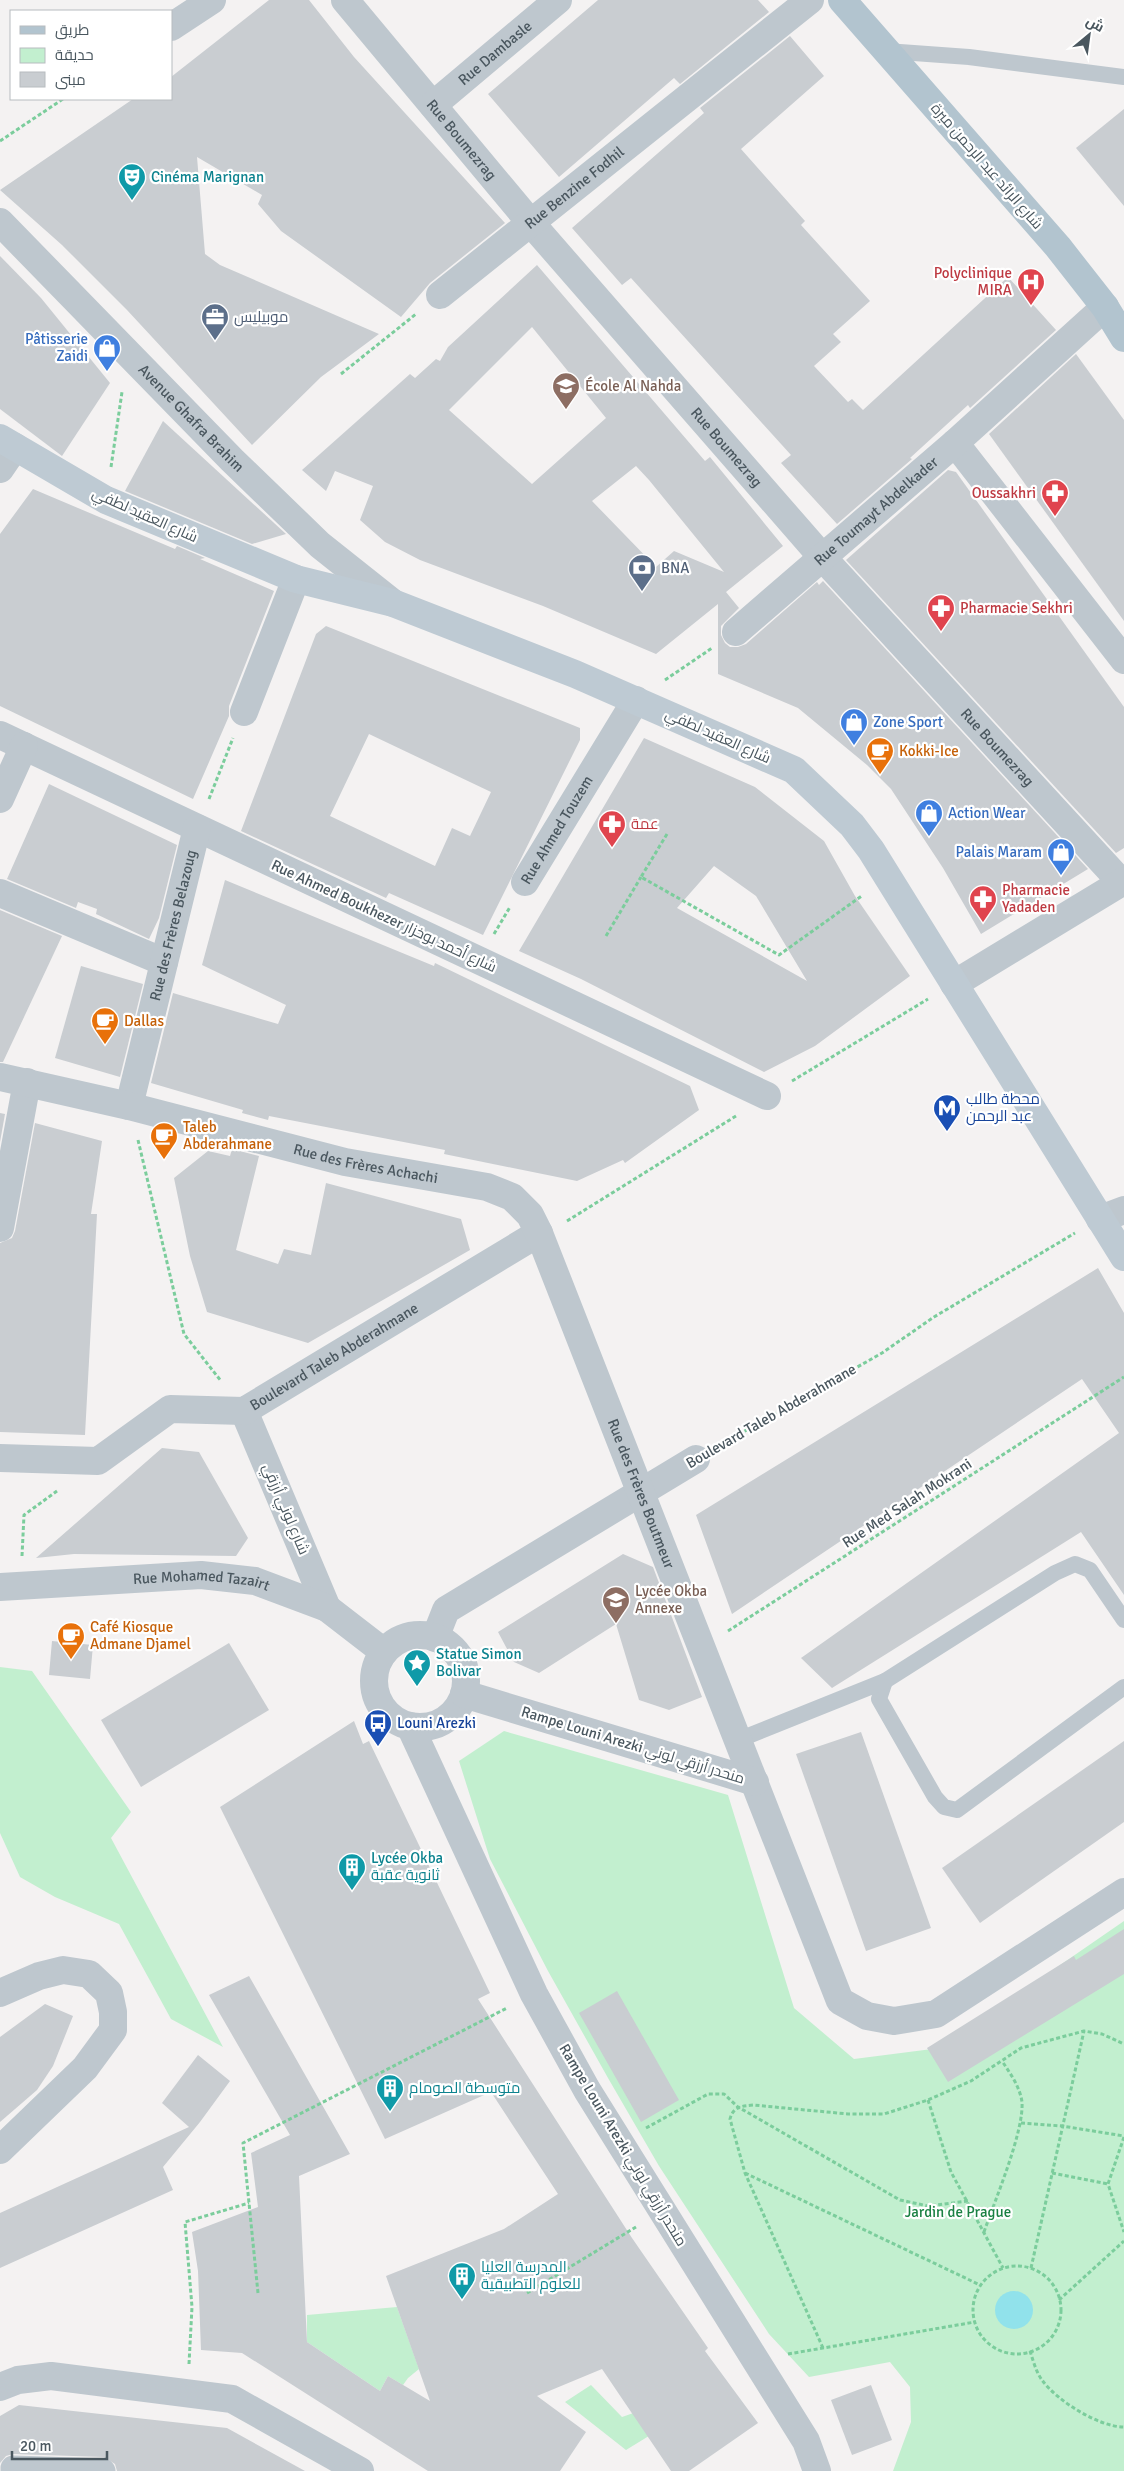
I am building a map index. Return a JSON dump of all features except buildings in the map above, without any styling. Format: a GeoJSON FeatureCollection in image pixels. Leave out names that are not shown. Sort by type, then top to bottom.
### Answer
{"type":"FeatureCollection","features":[{"type":"Feature","properties":{"kind":"main road","name":"شارع الرائد عبد الرحمن ميرة"},"geometry":{"type":"LineString","coordinates":[[842,0],[1058,247],[1104,307],[1124,338]]}},
{"type":"Feature","properties":{"kind":"main road","name":"شارع العقيد لطفي"},"geometry":{"type":"LineString","coordinates":[[8,443],[106,500],[296,579],[393,603],[636,700],[794,770],[852,825],[888,877],[954,984],[1112,1214],[1124,1257]]}},
{"type":"Feature","properties":{"kind":"street"},"geometry":{"type":"LineString","coordinates":[[172,26],[212,0]]}},
{"type":"Feature","properties":{"kind":"street","name":"Rue Boumezrag"},"geometry":{"type":"LineString","coordinates":[[345,0],[530,222],[823,558],[1123,882]]}},
{"type":"Feature","properties":{"kind":"street","name":"Rue Dambasle"},"geometry":{"type":"LineString","coordinates":[[433,105],[558,0]]}},
{"type":"Feature","properties":{"kind":"street","name":"Rue Benzine Fodhil"},"geometry":{"type":"LineString","coordinates":[[440,295],[810,0]]}},
{"type":"Feature","properties":{"kind":"street","name":"Avenue Ghafra Brahim"},"geometry":{"type":"LineString","coordinates":[[0,222],[129,352],[232,460],[320,546],[393,603]]}},
{"type":"Feature","properties":{"kind":"street","name":"Rue Toumayt Abdelkader"},"geometry":{"type":"LineString","coordinates":[[736,632],[955,443],[1104,307]]}},
{"type":"Feature","properties":{"kind":"street"},"geometry":{"type":"LineString","coordinates":[[0,469],[8,443]]}},
{"type":"Feature","properties":{"kind":"street"},"geometry":{"type":"LineString","coordinates":[[955,443],[1124,660]]}},
{"type":"Feature","properties":{"kind":"street"},"geometry":{"type":"LineString","coordinates":[[244,712],[296,579]]}},
{"type":"Feature","properties":{"kind":"street","name":"Rue Ahmed Touzem"},"geometry":{"type":"LineString","coordinates":[[525,882],[636,700]]}},
{"type":"Feature","properties":{"kind":"street"},"geometry":{"type":"LineString","coordinates":[[0,799],[12,741]]}},
{"type":"Feature","properties":{"kind":"street","name":"Rue Ahmed Boukhezer شارع أحمد بوخزار"},"geometry":{"type":"LineString","coordinates":[[12,741],[767,1096]]}},
{"type":"Feature","properties":{"kind":"street","name":"Rue des Frères Belazoug"},"geometry":{"type":"LineString","coordinates":[[129,1106],[197,828]]}},
{"type":"Feature","properties":{"kind":"street"},"geometry":{"type":"LineString","coordinates":[[954,984],[1123,882]]}},
{"type":"Feature","properties":{"kind":"street"},"geometry":{"type":"LineString","coordinates":[[0,893],[164,962]]}},
{"type":"Feature","properties":{"kind":"street","name":"Rue des Frères Achachi"},"geometry":{"type":"LineString","coordinates":[[0,1077],[129,1106],[344,1162],[487,1186],[512,1197],[530,1215],[539,1233]]}},
{"type":"Feature","properties":{"kind":"street"},"geometry":{"type":"LineString","coordinates":[[0,1228],[27,1082]]}},
{"type":"Feature","properties":{"kind":"street","name":"Boulevard Taleb Abderahmane"},"geometry":{"type":"LineString","coordinates":[[0,1458],[98,1461],[170,1409],[244,1411],[539,1233]]}},
{"type":"Feature","properties":{"kind":"street","name":"Rue des Frères Boutmeur"},"geometry":{"type":"LineString","coordinates":[[539,1233],[642,1491],[754,1782]]}},
{"type":"Feature","properties":{"kind":"street","name":"شارع لوني أرزقي"},"geometry":{"type":"LineString","coordinates":[[244,1411],[327,1608]]}},
{"type":"Feature","properties":{"kind":"street","name":"Boulevard Taleb Abderahmane"},"geometry":{"type":"LineString","coordinates":[[435,1638],[446,1610],[696,1459]]}},
{"type":"Feature","properties":{"kind":"street","name":"Rue Mohamed Tazairt"},"geometry":{"type":"LineString","coordinates":[[10,1587],[201,1575],[255,1581],[327,1608],[384,1652]]}},
{"type":"Feature","properties":{"kind":"street"},"geometry":{"type":"LineString","coordinates":[[413,1636],[435,1638],[447,1644],[457,1654],[464,1673],[464,1694],[459,1705],[441,1722],[430,1726],[410,1726],[394,1720],[382,1708],[375,1693],[374,1676],[384,1652],[402,1639],[413,1636]]}},
{"type":"Feature","properties":{"kind":"street","name":"Rampe Louni Arezki منحدر أرزقي لوني"},"geometry":{"type":"LineString","coordinates":[[464,1694],[754,1782],[840,2001],[867,2016],[894,2021],[936,2014],[1124,1892]]}},
{"type":"Feature","properties":{"kind":"street","name":"Rampe Louni Arezki منحدر أرزقي لوني"},"geometry":{"type":"LineString","coordinates":[[410,1726],[534,1994],[618,2140],[806,2442],[817,2471]]}},
{"type":"Feature","properties":{"kind":"street"},"geometry":{"type":"LineString","coordinates":[[0,1993],[39,1976],[63,1970],[88,1974],[109,1993],[113,2012],[112,2030],[85,2068],[0,2150]]}},
{"type":"Feature","properties":{"kind":"street"},"geometry":{"type":"LineString","coordinates":[[0,2387],[18,2380],[51,2376],[232,2399],[360,2471]]}},
{"type":"Feature","properties":{"kind":"street"},"geometry":{"type":"LineString","coordinates":[[13,2471],[13,2468],[103,2471]]}},
{"type":"Feature","properties":{"kind":"lane"},"geometry":{"type":"LineString","coordinates":[[886,51],[969,57],[1124,77]]}},
{"type":"Feature","properties":{"kind":"lane"},"geometry":{"type":"LineString","coordinates":[[738,1740],[885,1681],[1055,1573],[1075,1564],[1090,1570],[1124,1620]]}},
{"type":"Feature","properties":{"kind":"lane"},"geometry":{"type":"LineString","coordinates":[[885,1681],[879,1699],[936,1797],[944,1806],[957,1810],[1124,1688]]}},
{"type":"Feature","properties":{"kind":"path"},"geometry":{"type":"LineString","coordinates":[[0,142],[62,100]]}},
{"type":"Feature","properties":{"kind":"path"},"geometry":{"type":"LineString","coordinates":[[340,374],[440,295]]}},
{"type":"Feature","properties":{"kind":"path"},"geometry":{"type":"LineString","coordinates":[[106,500],[129,352]]}},
{"type":"Feature","properties":{"kind":"path"},"geometry":{"type":"LineString","coordinates":[[636,700],[736,632]]}},
{"type":"Feature","properties":{"kind":"path"},"geometry":{"type":"LineString","coordinates":[[197,828],[244,712]]}},
{"type":"Feature","properties":{"kind":"path"},"geometry":{"type":"LineString","coordinates":[[606,936],[667,834]]}},
{"type":"Feature","properties":{"kind":"path"},"geometry":{"type":"LineString","coordinates":[[642,877],[779,955],[888,877]]}},
{"type":"Feature","properties":{"kind":"path","name":"Rue Ahmed Touzem"},"geometry":{"type":"LineString","coordinates":[[478,960],[525,882]]}},
{"type":"Feature","properties":{"kind":"path"},"geometry":{"type":"LineString","coordinates":[[129,1106],[184,1334],[244,1411]]}},
{"type":"Feature","properties":{"kind":"path","name":"Boulevard Taleb Abderahmane"},"geometry":{"type":"LineString","coordinates":[[696,1459],[882,1353],[934,1317],[1112,1214]]}},
{"type":"Feature","properties":{"kind":"path","name":"Rue Med Salah Mokrani"},"geometry":{"type":"LineString","coordinates":[[702,1648],[1124,1377]]}},
{"type":"Feature","properties":{"kind":"path"},"geometry":{"type":"LineString","coordinates":[[10,1587],[24,1515],[61,1488]]}},
{"type":"Feature","properties":{"kind":"path"},"geometry":{"type":"LineString","coordinates":[[258,2293],[243,2143],[534,1994]]}},
{"type":"Feature","properties":{"kind":"path"},"geometry":{"type":"LineString","coordinates":[[1031,2268],[1084,2031]]}},
{"type":"Feature","properties":{"kind":"path"},"geometry":{"type":"LineString","coordinates":[[823,2348],[745,2173],[730,2119],[732,2113],[738,2107],[753,2104],[848,2114],[878,2114],[928,2100],[971,2080],[1021,2048],[1084,2031],[1102,2034],[1124,2044]]}},
{"type":"Feature","properties":{"kind":"path"},"geometry":{"type":"LineString","coordinates":[[984,2232],[1021,2123],[1022,2101],[1016,2083],[1002,2061]]}},
{"type":"Feature","properties":{"kind":"path"},"geometry":{"type":"LineString","coordinates":[[618,2140],[638,2132],[708,2094],[724,2094],[738,2107],[900,2200],[928,2206],[968,2202]]}},
{"type":"Feature","properties":{"kind":"path"},"geometry":{"type":"LineString","coordinates":[[928,2100],[951,2172],[1003,2268]]}},
{"type":"Feature","properties":{"kind":"path"},"geometry":{"type":"LineString","coordinates":[[1021,2123],[1062,2126],[1124,2136],[1108,2184],[1124,2232]]}},
{"type":"Feature","properties":{"kind":"path"},"geometry":{"type":"LineString","coordinates":[[745,2173],[980,2285]]}},
{"type":"Feature","properties":{"kind":"path"},"geometry":{"type":"LineString","coordinates":[[1052,2173],[1108,2184]]}},
{"type":"Feature","properties":{"kind":"path"},"geometry":{"type":"LineString","coordinates":[[187,2392],[192,2307],[185,2222],[249,2202]]}},
{"type":"Feature","properties":{"kind":"path"},"geometry":{"type":"LineString","coordinates":[[527,2293],[663,2212]]}},
{"type":"Feature","properties":{"kind":"path"},"geometry":{"type":"LineString","coordinates":[[1059,2300],[1124,2241]]}},
{"type":"Feature","properties":{"kind":"path"},"geometry":{"type":"LineString","coordinates":[[1017,2266],[1031,2268],[1044,2275],[1054,2286],[1061,2314],[1057,2328],[1049,2340],[1030,2351],[1008,2353],[994,2348],[983,2338],[975,2322],[972,2312],[974,2297],[980,2285],[990,2274],[1003,2268],[1017,2266]]}},
{"type":"Feature","properties":{"kind":"path"},"geometry":{"type":"LineString","coordinates":[[755,2359],[975,2322]]}},
{"type":"Feature","properties":{"kind":"path"},"geometry":{"type":"LineString","coordinates":[[1030,2351],[1041,2380],[1073,2408],[1112,2427],[1124,2427]]}},
{"type":"Feature","properties":{"kind":"green space"},"geometry":{"type":"Polygon","coordinates":[[[0,1667],[32,1671],[131,1812],[111,1838],[223,2047],[171,2019],[119,1924],[55,1897],[20,1877],[0,1833],[0,1667]]]}},
{"type":"Feature","properties":{"kind":"green space","name":"Jardin de Prague"},"geometry":{"type":"Polygon","coordinates":[[[504,1731],[728,1795],[794,2008],[854,2059],[940,2048],[1124,1921],[1124,2471],[893,2471],[911,2422],[910,2387],[890,2362],[809,2377],[769,2334],[659,2166],[548,1971],[490,1859],[459,1761],[504,1731]]]}},
{"type":"Feature","properties":{"kind":"green space"},"geometry":{"type":"Polygon","coordinates":[[[397,2307],[419,2369],[403,2385],[388,2376],[380,2391],[307,2342],[307,2315],[397,2307]]]}},
{"type":"Feature","properties":{"kind":"green space"},"geometry":{"type":"Polygon","coordinates":[[[591,2385],[622,2417],[642,2410],[657,2431],[626,2450],[565,2402],[591,2385]]]}},
{"type":"Feature","properties":{"kind":"water"},"geometry":{"type":"Polygon","coordinates":[[[1014,2291],[1021,2292],[1027,2297],[1032,2303],[1032,2317],[1027,2323],[1021,2328],[1014,2329],[1007,2328],[1001,2323],[996,2317],[995,2310],[996,2303],[1001,2297],[1007,2292],[1014,2291]]]}},
{"type":"Feature","properties":{"kind":"place","name":"Cinéma Marignan"},"geometry":{"type":"Point","coordinates":[132,201]}},
{"type":"Feature","properties":{"kind":"place","name":"Polyclinique MIRA"},"geometry":{"type":"Point","coordinates":[1031,306]}},
{"type":"Feature","properties":{"kind":"place","name":"موبيليس"},"geometry":{"type":"Point","coordinates":[215,341]}},
{"type":"Feature","properties":{"kind":"place","name":"Pâtisserie Zaidi"},"geometry":{"type":"Point","coordinates":[107,372]}},
{"type":"Feature","properties":{"kind":"place","name":"École Al Nahda"},"geometry":{"type":"Point","coordinates":[566,410]}},
{"type":"Feature","properties":{"kind":"place","name":"Oussakhri"},"geometry":{"type":"Point","coordinates":[1055,517]}},
{"type":"Feature","properties":{"kind":"place","name":"BNA"},"geometry":{"type":"Point","coordinates":[642,592]}},
{"type":"Feature","properties":{"kind":"place","name":"Pharmacie Sekhri"},"geometry":{"type":"Point","coordinates":[941,632]}},
{"type":"Feature","properties":{"kind":"place","name":"Zone Sport"},"geometry":{"type":"Point","coordinates":[854,746]}},
{"type":"Feature","properties":{"kind":"place","name":"Kokki-Ice"},"geometry":{"type":"Point","coordinates":[880,775]}},
{"type":"Feature","properties":{"kind":"place","name":"Action Wear"},"geometry":{"type":"Point","coordinates":[929,837]}},
{"type":"Feature","properties":{"kind":"place","name":"عمة"},"geometry":{"type":"Point","coordinates":[612,848]}},
{"type":"Feature","properties":{"kind":"place","name":"Palais Maram"},"geometry":{"type":"Point","coordinates":[1061,876]}},
{"type":"Feature","properties":{"kind":"place","name":"Pharmacie Yadaden"},"geometry":{"type":"Point","coordinates":[983,923]}},
{"type":"Feature","properties":{"kind":"place","name":"Dallas"},"geometry":{"type":"Point","coordinates":[105,1045]}},
{"type":"Feature","properties":{"kind":"place","name":"محطة طالب عبد الرحمن"},"geometry":{"type":"Point","coordinates":[947,1132]}},
{"type":"Feature","properties":{"kind":"place","name":"Taleb Abderahmane"},"geometry":{"type":"Point","coordinates":[164,1160]}},
{"type":"Feature","properties":{"kind":"place","name":"Lycée Okba Annexe"},"geometry":{"type":"Point","coordinates":[616,1624]}},
{"type":"Feature","properties":{"kind":"place","name":"Café Kiosque Admane Djamel"},"geometry":{"type":"Point","coordinates":[71,1660]}},
{"type":"Feature","properties":{"kind":"place","name":"Statue Simon Bolivar"},"geometry":{"type":"Point","coordinates":[417,1687]}},
{"type":"Feature","properties":{"kind":"place","name":"Louni Arezki"},"geometry":{"type":"Point","coordinates":[378,1747]}},
{"type":"Feature","properties":{"kind":"place","name":"Lycée Okba ثانوية عقبة"},"geometry":{"type":"Point","coordinates":[352,1891]}},
{"type":"Feature","properties":{"kind":"place","name":"متوسطة الصومام"},"geometry":{"type":"Point","coordinates":[390,2112]}},
{"type":"Feature","properties":{"kind":"place","name":"المدرسة العليا للعلوم التطبيقية"},"geometry":{"type":"Point","coordinates":[462,2300]}}]}
